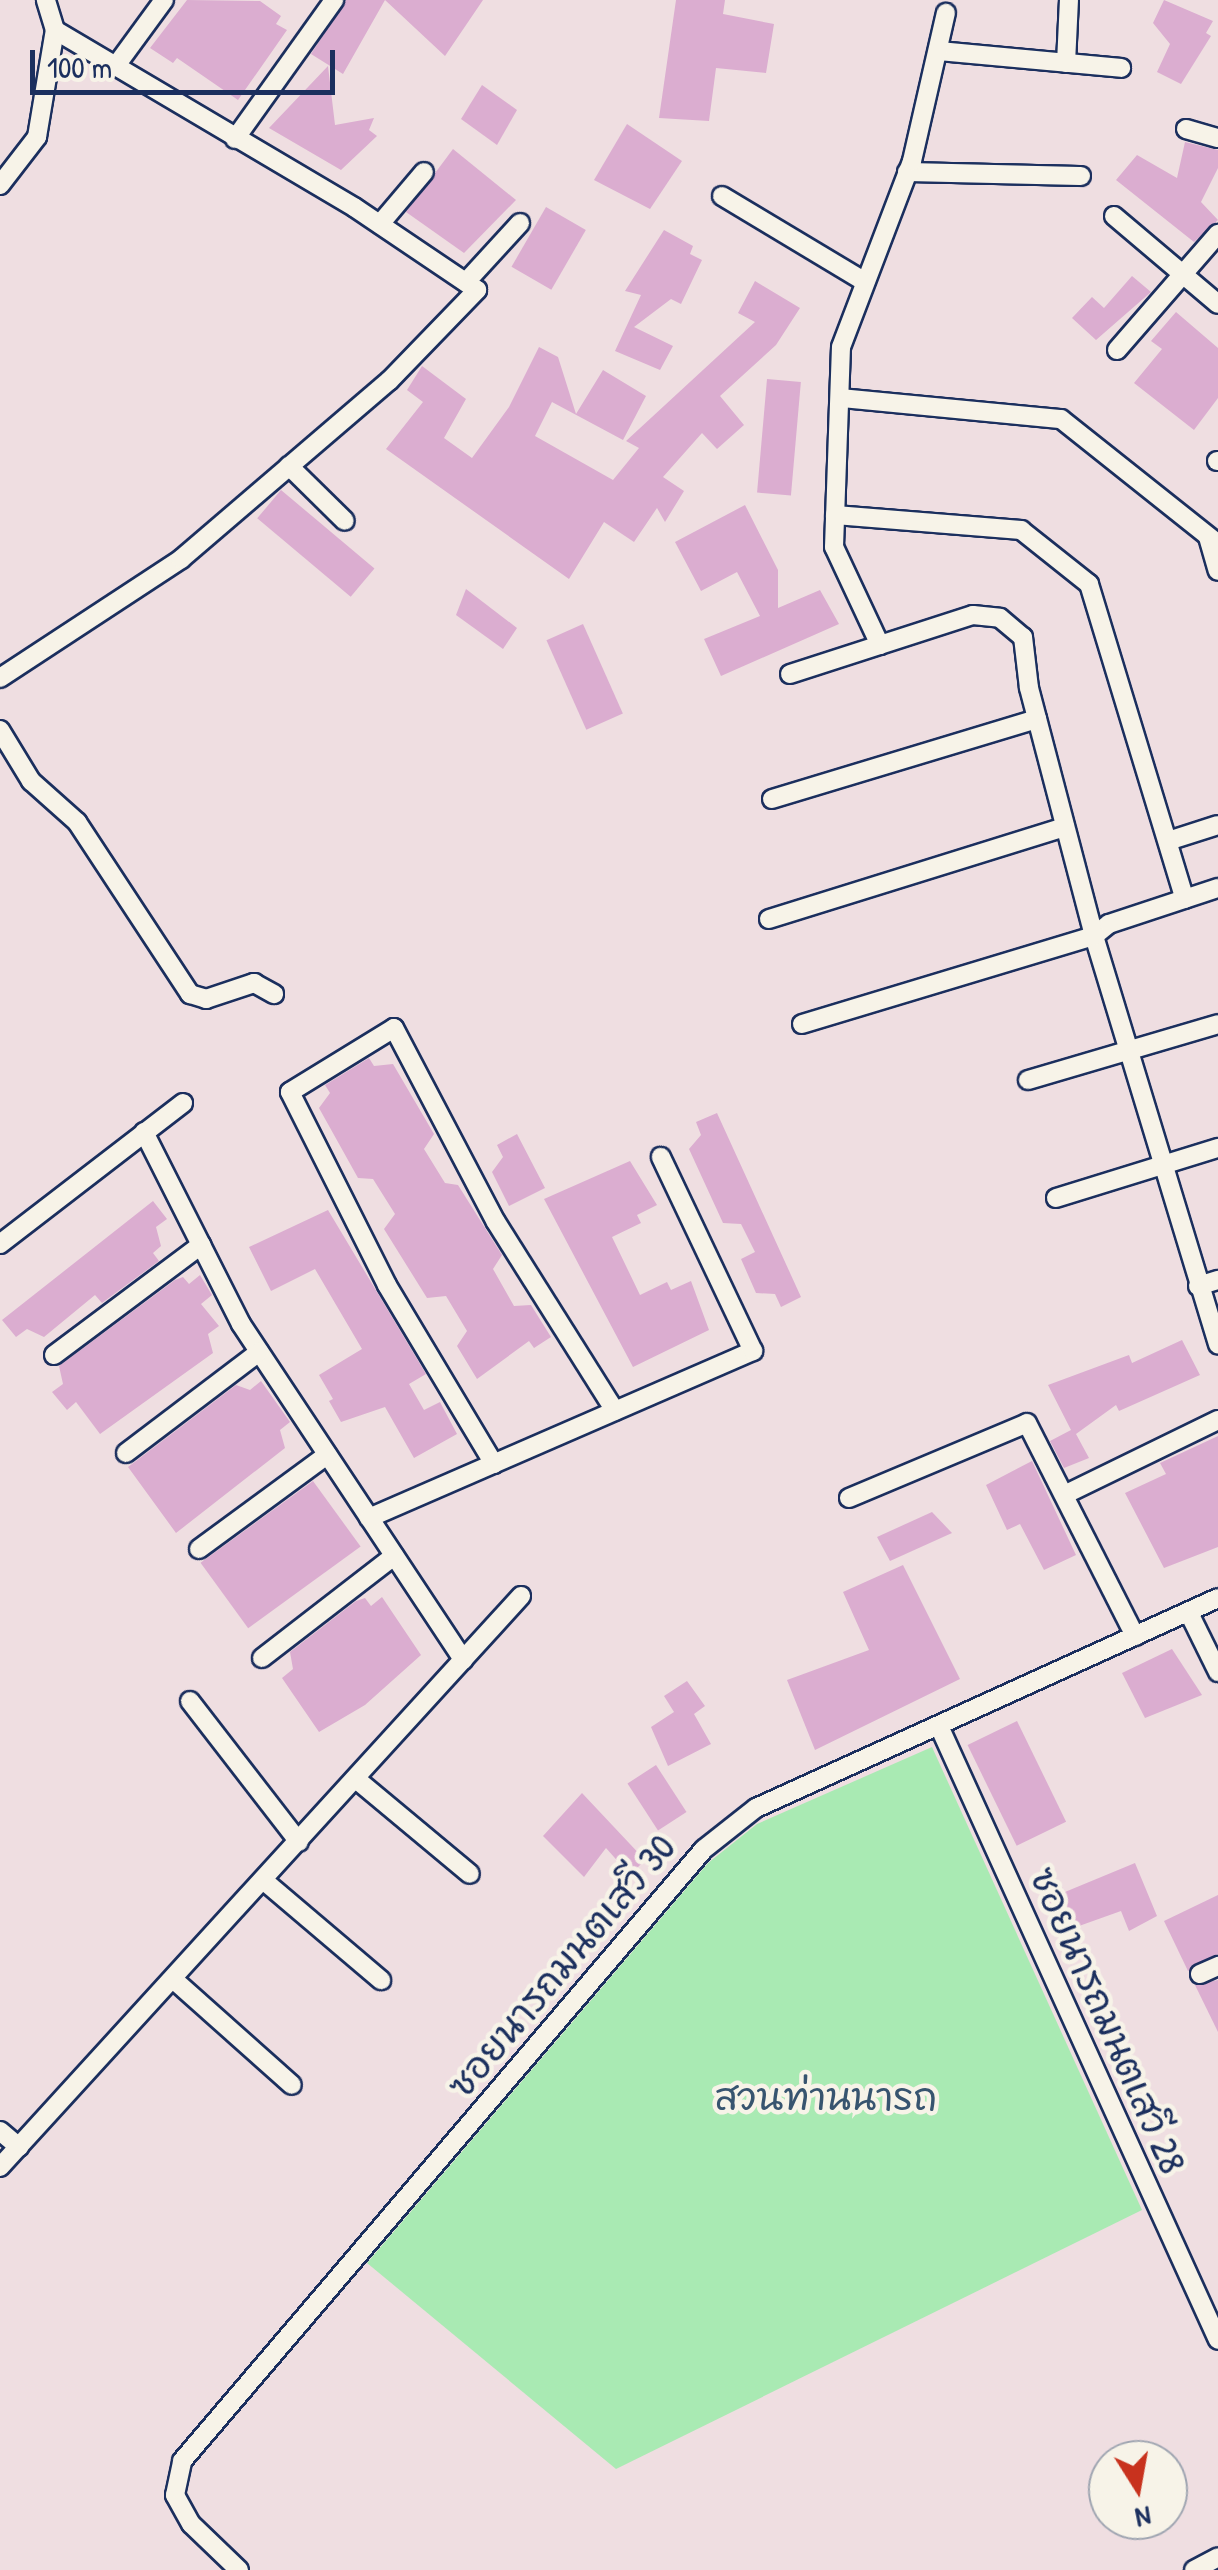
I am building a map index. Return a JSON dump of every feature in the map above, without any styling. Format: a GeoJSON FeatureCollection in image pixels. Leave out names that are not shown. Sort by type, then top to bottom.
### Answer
{"type":"FeatureCollection","features":[{"type":"Feature","properties":{"kind":"street"},"geometry":{"type":"LineString","coordinates":[[0,185],[37,137],[55,30],[46,0]]}},
{"type":"Feature","properties":{"kind":"street"},"geometry":{"type":"LineString","coordinates":[[115,66],[164,0]]}},
{"type":"Feature","properties":{"kind":"street"},"geometry":{"type":"LineString","coordinates":[[235,139],[334,0]]}},
{"type":"Feature","properties":{"kind":"street"},"geometry":{"type":"LineString","coordinates":[[1066,63],[1069,0]]}},
{"type":"Feature","properties":{"kind":"street"},"geometry":{"type":"LineString","coordinates":[[880,645],[834,547],[843,337],[907,172],[940,51],[946,12]]}},
{"type":"Feature","properties":{"kind":"street"},"geometry":{"type":"LineString","coordinates":[[0,678],[181,559],[389,380],[477,290],[380,224],[55,30]]}},
{"type":"Feature","properties":{"kind":"street"},"geometry":{"type":"LineString","coordinates":[[940,51],[1121,68]]}},
{"type":"Feature","properties":{"kind":"street"},"geometry":{"type":"LineString","coordinates":[[1186,128],[1218,138]]}},
{"type":"Feature","properties":{"kind":"street"},"geometry":{"type":"LineString","coordinates":[[380,224],[424,172]]}},
{"type":"Feature","properties":{"kind":"street"},"geometry":{"type":"LineString","coordinates":[[907,172],[1081,176]]}},
{"type":"Feature","properties":{"kind":"street"},"geometry":{"type":"LineString","coordinates":[[722,196],[862,280]]}},
{"type":"Feature","properties":{"kind":"street"},"geometry":{"type":"LineString","coordinates":[[1114,216],[1218,304]]}},
{"type":"Feature","properties":{"kind":"street"},"geometry":{"type":"LineString","coordinates":[[466,282],[520,223]]}},
{"type":"Feature","properties":{"kind":"street"},"geometry":{"type":"LineString","coordinates":[[1117,350],[1218,234]]}},
{"type":"Feature","properties":{"kind":"street"},"geometry":{"type":"LineString","coordinates":[[841,398],[1061,420],[1213,540],[1218,571]]}},
{"type":"Feature","properties":{"kind":"street"},"geometry":{"type":"LineString","coordinates":[[289,466],[345,522]]}},
{"type":"Feature","properties":{"kind":"street"},"geometry":{"type":"LineString","coordinates":[[835,515],[1022,530],[1089,584],[1185,898]]}},
{"type":"Feature","properties":{"kind":"street"},"geometry":{"type":"LineString","coordinates":[[790,674],[973,616],[1000,618],[1023,637],[1037,720],[1094,936],[1218,1345]]}},
{"type":"Feature","properties":{"kind":"street"},"geometry":{"type":"LineString","coordinates":[[772,799],[1037,720]]}},
{"type":"Feature","properties":{"kind":"street"},"geometry":{"type":"LineString","coordinates":[[0,730],[31,781],[77,822],[196,999],[254,982],[274,994]]}},
{"type":"Feature","properties":{"kind":"street"},"geometry":{"type":"LineString","coordinates":[[1168,841],[1218,825]]}},
{"type":"Feature","properties":{"kind":"street"},"geometry":{"type":"LineString","coordinates":[[769,920],[1065,827]]}},
{"type":"Feature","properties":{"kind":"street"},"geometry":{"type":"LineString","coordinates":[[802,1024],[1094,936],[1110,924],[1218,888]]}},
{"type":"Feature","properties":{"kind":"street"},"geometry":{"type":"LineString","coordinates":[[1028,1080],[1218,1024]]}},
{"type":"Feature","properties":{"kind":"street"},"geometry":{"type":"LineString","coordinates":[[494,1464],[387,1285],[290,1092],[394,1028],[496,1222],[615,1412]]}},
{"type":"Feature","properties":{"kind":"street"},"geometry":{"type":"LineString","coordinates":[[0,1244],[183,1102]]}},
{"type":"Feature","properties":{"kind":"street"},"geometry":{"type":"LineString","coordinates":[[144,1132],[259,1352],[463,1660]]}},
{"type":"Feature","properties":{"kind":"street"},"geometry":{"type":"LineString","coordinates":[[1056,1198],[1218,1148]]}},
{"type":"Feature","properties":{"kind":"street"},"geometry":{"type":"LineString","coordinates":[[369,1518],[754,1352],[662,1157]]}},
{"type":"Feature","properties":{"kind":"street"},"geometry":{"type":"LineString","coordinates":[[54,1355],[202,1246]]}},
{"type":"Feature","properties":{"kind":"street"},"geometry":{"type":"LineString","coordinates":[[1198,1286],[1218,1280]]}},
{"type":"Feature","properties":{"kind":"street"},"geometry":{"type":"LineString","coordinates":[[126,1453],[259,1352]]}},
{"type":"Feature","properties":{"kind":"street"},"geometry":{"type":"LineString","coordinates":[[1064,1496],[1218,1420]]}},
{"type":"Feature","properties":{"kind":"street"},"geometry":{"type":"LineString","coordinates":[[849,1498],[1027,1424],[1135,1636]]}},
{"type":"Feature","properties":{"kind":"street"},"geometry":{"type":"LineString","coordinates":[[200,1550],[327,1455]]}},
{"type":"Feature","properties":{"kind":"street"},"geometry":{"type":"LineString","coordinates":[[262,1658],[394,1556]]}},
{"type":"Feature","properties":{"kind":"street"},"geometry":{"type":"LineString","coordinates":[[0,2167],[521,1596]]}},
{"type":"Feature","properties":{"kind":"street","name":"ซอยนารถมนตเสวี 30"},"geometry":{"type":"LineString","coordinates":[[239,2570],[191,2524],[175,2495],[182,2461],[704,1849],[756,1808],[1218,1598]]}},
{"type":"Feature","properties":{"kind":"street"},"geometry":{"type":"LineString","coordinates":[[1189,1613],[1218,1672]]}},
{"type":"Feature","properties":{"kind":"street"},"geometry":{"type":"LineString","coordinates":[[190,1701],[298,1842]]}},
{"type":"Feature","properties":{"kind":"street","name":"ซอยนารถมนตเสวี 28"},"geometry":{"type":"LineString","coordinates":[[940,1726],[1218,2340]]}},
{"type":"Feature","properties":{"kind":"street"},"geometry":{"type":"LineString","coordinates":[[356,1778],[470,1874]]}},
{"type":"Feature","properties":{"kind":"street"},"geometry":{"type":"LineString","coordinates":[[264,1880],[381,1980]]}},
{"type":"Feature","properties":{"kind":"street"},"geometry":{"type":"LineString","coordinates":[[173,1979],[292,2085]]}},
{"type":"Feature","properties":{"kind":"street"},"geometry":{"type":"LineString","coordinates":[[0,2131],[19,2147]]}},
{"type":"Feature","properties":{"kind":"street"},"geometry":{"type":"LineString","coordinates":[[1194,2570],[1218,2558]]}},
{"type":"Feature","properties":{"kind":"green space","name":"สวนท่านนารถ"},"geometry":{"type":"Polygon","coordinates":[[[932,1747],[1142,2210],[616,2469],[367,2263],[708,1863],[757,1824],[932,1747]]]}},
{"type":"Feature","properties":{"kind":"building"},"geometry":{"type":"Polygon","coordinates":[[[187,0],[260,1],[281,16],[276,24],[287,30],[238,100],[177,58],[173,63],[150,48],[187,0]]]}},
{"type":"Feature","properties":{"kind":"building"},"geometry":{"type":"Polygon","coordinates":[[[346,0],[385,0],[343,74],[311,54],[346,0]]]}},
{"type":"Feature","properties":{"kind":"building"},"geometry":{"type":"Polygon","coordinates":[[[385,0],[483,0],[445,56],[385,0]]]}},
{"type":"Feature","properties":{"kind":"building"},"geometry":{"type":"Polygon","coordinates":[[[676,0],[725,0],[723,14],[774,24],[766,73],[716,68],[709,121],[659,118],[676,0]]]}},
{"type":"Feature","properties":{"kind":"building"},"geometry":{"type":"Polygon","coordinates":[[[1164,0],[1213,21],[1206,33],[1211,36],[1181,84],[1157,72],[1170,44],[1153,23],[1164,0]]]}},
{"type":"Feature","properties":{"kind":"building"},"geometry":{"type":"Polygon","coordinates":[[[328,66],[335,125],[374,118],[369,130],[377,136],[341,170],[269,128],[328,66]]]}},
{"type":"Feature","properties":{"kind":"building"},"geometry":{"type":"Polygon","coordinates":[[[482,85],[517,110],[497,145],[461,119],[482,85]]]}},
{"type":"Feature","properties":{"kind":"building"},"geometry":{"type":"Polygon","coordinates":[[[627,124],[682,161],[650,209],[594,180],[627,124]]]}},
{"type":"Feature","properties":{"kind":"building"},"geometry":{"type":"Polygon","coordinates":[[[1185,142],[1218,150],[1218,168],[1201,202],[1218,220],[1194,242],[1116,180],[1137,155],[1177,178],[1185,142]]]}},
{"type":"Feature","properties":{"kind":"building"},"geometry":{"type":"Polygon","coordinates":[[[453,149],[516,200],[464,253],[406,212],[453,149]]]}},
{"type":"Feature","properties":{"kind":"building"},"geometry":{"type":"Polygon","coordinates":[[[546,207],[586,230],[551,290],[512,267],[546,207]]]}},
{"type":"Feature","properties":{"kind":"building"},"geometry":{"type":"Polygon","coordinates":[[[664,230],[693,246],[690,254],[702,260],[681,304],[671,299],[634,327],[673,346],[660,370],[615,351],[641,295],[625,291],[664,230]]]}},
{"type":"Feature","properties":{"kind":"building"},"geometry":{"type":"Polygon","coordinates":[[[1132,276],[1151,292],[1096,340],[1072,318],[1092,297],[1104,308],[1132,276]]]}},
{"type":"Feature","properties":{"kind":"building"},"geometry":{"type":"Polygon","coordinates":[[[755,281],[800,308],[776,345],[720,396],[744,425],[717,449],[702,433],[663,477],[684,491],[665,522],[657,508],[634,542],[604,522],[569,579],[386,449],[423,402],[407,390],[422,366],[466,399],[444,438],[472,458],[509,407],[539,347],[558,357],[576,414],[603,370],[646,396],[623,440],[552,402],[535,436],[613,480],[639,448],[626,441],[755,322],[738,313],[755,281]]]}},
{"type":"Feature","properties":{"kind":"building"},"geometry":{"type":"Polygon","coordinates":[[[1176,312],[1218,348],[1218,398],[1194,430],[1134,383],[1162,349],[1151,341],[1176,312]]]}},
{"type":"Feature","properties":{"kind":"building"},"geometry":{"type":"Polygon","coordinates":[[[767,379],[801,382],[791,496],[757,493],[767,379]]]}},
{"type":"Feature","properties":{"kind":"building"},"geometry":{"type":"Polygon","coordinates":[[[281,490],[374,568],[351,597],[257,518],[281,490]]]}},
{"type":"Feature","properties":{"kind":"building"},"geometry":{"type":"Polygon","coordinates":[[[745,505],[778,570],[778,608],[820,590],[839,624],[721,676],[704,639],[760,616],[737,572],[701,591],[675,542],[745,505]]]}},
{"type":"Feature","properties":{"kind":"building"},"geometry":{"type":"Polygon","coordinates":[[[466,589],[517,628],[503,649],[456,615],[466,589]]]}},
{"type":"Feature","properties":{"kind":"building"},"geometry":{"type":"Polygon","coordinates":[[[583,624],[623,714],[586,730],[546,640],[583,624]]]}},
{"type":"Feature","properties":{"kind":"building"},"geometry":{"type":"Polygon","coordinates":[[[369,1058],[374,1066],[393,1064],[434,1134],[424,1149],[445,1183],[458,1185],[502,1255],[493,1269],[514,1306],[531,1305],[551,1337],[534,1348],[529,1341],[477,1379],[457,1346],[467,1331],[446,1296],[427,1298],[384,1229],[395,1214],[373,1179],[358,1178],[319,1108],[330,1093],[325,1085],[369,1058]]]}},
{"type":"Feature","properties":{"kind":"building"},"geometry":{"type":"Polygon","coordinates":[[[717,1113],[801,1297],[781,1307],[775,1294],[756,1293],[741,1259],[755,1252],[741,1224],[723,1223],[689,1149],[701,1135],[696,1122],[717,1113]]]}},
{"type":"Feature","properties":{"kind":"building"},"geometry":{"type":"Polygon","coordinates":[[[517,1134],[545,1188],[509,1206],[492,1172],[503,1157],[497,1145],[517,1134]]]}},
{"type":"Feature","properties":{"kind":"building"},"geometry":{"type":"Polygon","coordinates":[[[630,1161],[657,1205],[637,1215],[641,1223],[612,1237],[640,1295],[667,1282],[671,1290],[691,1281],[709,1330],[633,1367],[544,1199],[630,1161]]]}},
{"type":"Feature","properties":{"kind":"building"},"geometry":{"type":"Polygon","coordinates":[[[153,1201],[167,1219],[156,1227],[161,1246],[153,1253],[159,1261],[102,1303],[95,1295],[44,1337],[27,1329],[16,1337],[2,1320],[153,1201]]]}},
{"type":"Feature","properties":{"kind":"building"},"geometry":{"type":"Polygon","coordinates":[[[328,1210],[426,1374],[409,1384],[424,1410],[440,1402],[457,1434],[414,1458],[385,1407],[341,1422],[329,1401],[333,1399],[319,1375],[362,1349],[315,1269],[271,1291],[249,1247],[328,1210]]]}},
{"type":"Feature","properties":{"kind":"building"},"geometry":{"type":"Polygon","coordinates":[[[200,1275],[212,1295],[201,1304],[219,1326],[208,1334],[213,1353],[100,1434],[76,1402],[67,1410],[52,1392],[63,1384],[59,1366],[175,1280],[183,1277],[189,1284],[200,1275]]]}},
{"type":"Feature","properties":{"kind":"building"},"geometry":{"type":"Polygon","coordinates":[[[1182,1340],[1200,1375],[1119,1411],[1116,1405],[1076,1434],[1089,1458],[1064,1468],[1050,1441],[1071,1430],[1048,1385],[1129,1355],[1132,1363],[1182,1340]]]}},
{"type":"Feature","properties":{"kind":"building"},"geometry":{"type":"Polygon","coordinates":[[[261,1381],[290,1422],[280,1430],[285,1448],[176,1533],[128,1467],[236,1385],[250,1390],[261,1381]]]}},
{"type":"Feature","properties":{"kind":"building"},"geometry":{"type":"Polygon","coordinates":[[[1218,1436],[1218,1547],[1164,1568],[1125,1493],[1166,1474],[1160,1463],[1218,1436]]]}},
{"type":"Feature","properties":{"kind":"building"},"geometry":{"type":"Polygon","coordinates":[[[1032,1461],[1076,1555],[1044,1570],[1020,1524],[1007,1530],[986,1485],[1032,1461]]]}},
{"type":"Feature","properties":{"kind":"building"},"geometry":{"type":"Polygon","coordinates":[[[313,1481],[361,1547],[248,1628],[201,1563],[313,1481]]]}},
{"type":"Feature","properties":{"kind":"building"},"geometry":{"type":"Polygon","coordinates":[[[932,1512],[952,1533],[890,1561],[877,1537],[932,1512]]]}},
{"type":"Feature","properties":{"kind":"building"},"geometry":{"type":"Polygon","coordinates":[[[903,1565],[960,1679],[815,1750],[787,1680],[869,1650],[843,1592],[903,1565]]]}},
{"type":"Feature","properties":{"kind":"building"},"geometry":{"type":"Polygon","coordinates":[[[382,1597],[421,1655],[365,1705],[319,1732],[282,1678],[293,1669],[290,1652],[356,1601],[365,1598],[371,1606],[382,1597]]]}},
{"type":"Feature","properties":{"kind":"building"},"geometry":{"type":"Polygon","coordinates":[[[1172,1649],[1202,1695],[1145,1718],[1122,1673],[1172,1649]]]}},
{"type":"Feature","properties":{"kind":"building"},"geometry":{"type":"Polygon","coordinates":[[[687,1681],[705,1706],[694,1714],[711,1744],[668,1766],[651,1727],[674,1712],[664,1696],[687,1681]]]}},
{"type":"Feature","properties":{"kind":"building"},"geometry":{"type":"Polygon","coordinates":[[[1017,1721],[1066,1822],[1017,1846],[968,1745],[1017,1721]]]}},
{"type":"Feature","properties":{"kind":"building"},"geometry":{"type":"Polygon","coordinates":[[[656,1765],[686,1812],[658,1830],[627,1784],[656,1765]]]}},
{"type":"Feature","properties":{"kind":"building"},"geometry":{"type":"Polygon","coordinates":[[[582,1793],[645,1860],[630,1875],[606,1848],[584,1877],[543,1836],[582,1793]]]}},
{"type":"Feature","properties":{"kind":"building"},"geometry":{"type":"Polygon","coordinates":[[[1135,1863],[1157,1916],[1129,1931],[1121,1911],[1065,1931],[1048,1899],[1135,1863]]]}},
{"type":"Feature","properties":{"kind":"building"},"geometry":{"type":"Polygon","coordinates":[[[1218,1895],[1218,1954],[1188,1971],[1164,1921],[1218,1895]]]}},
{"type":"Feature","properties":{"kind":"building"},"geometry":{"type":"Polygon","coordinates":[[[1218,1980],[1218,2032],[1195,1985],[1218,1980]]]}}]}
